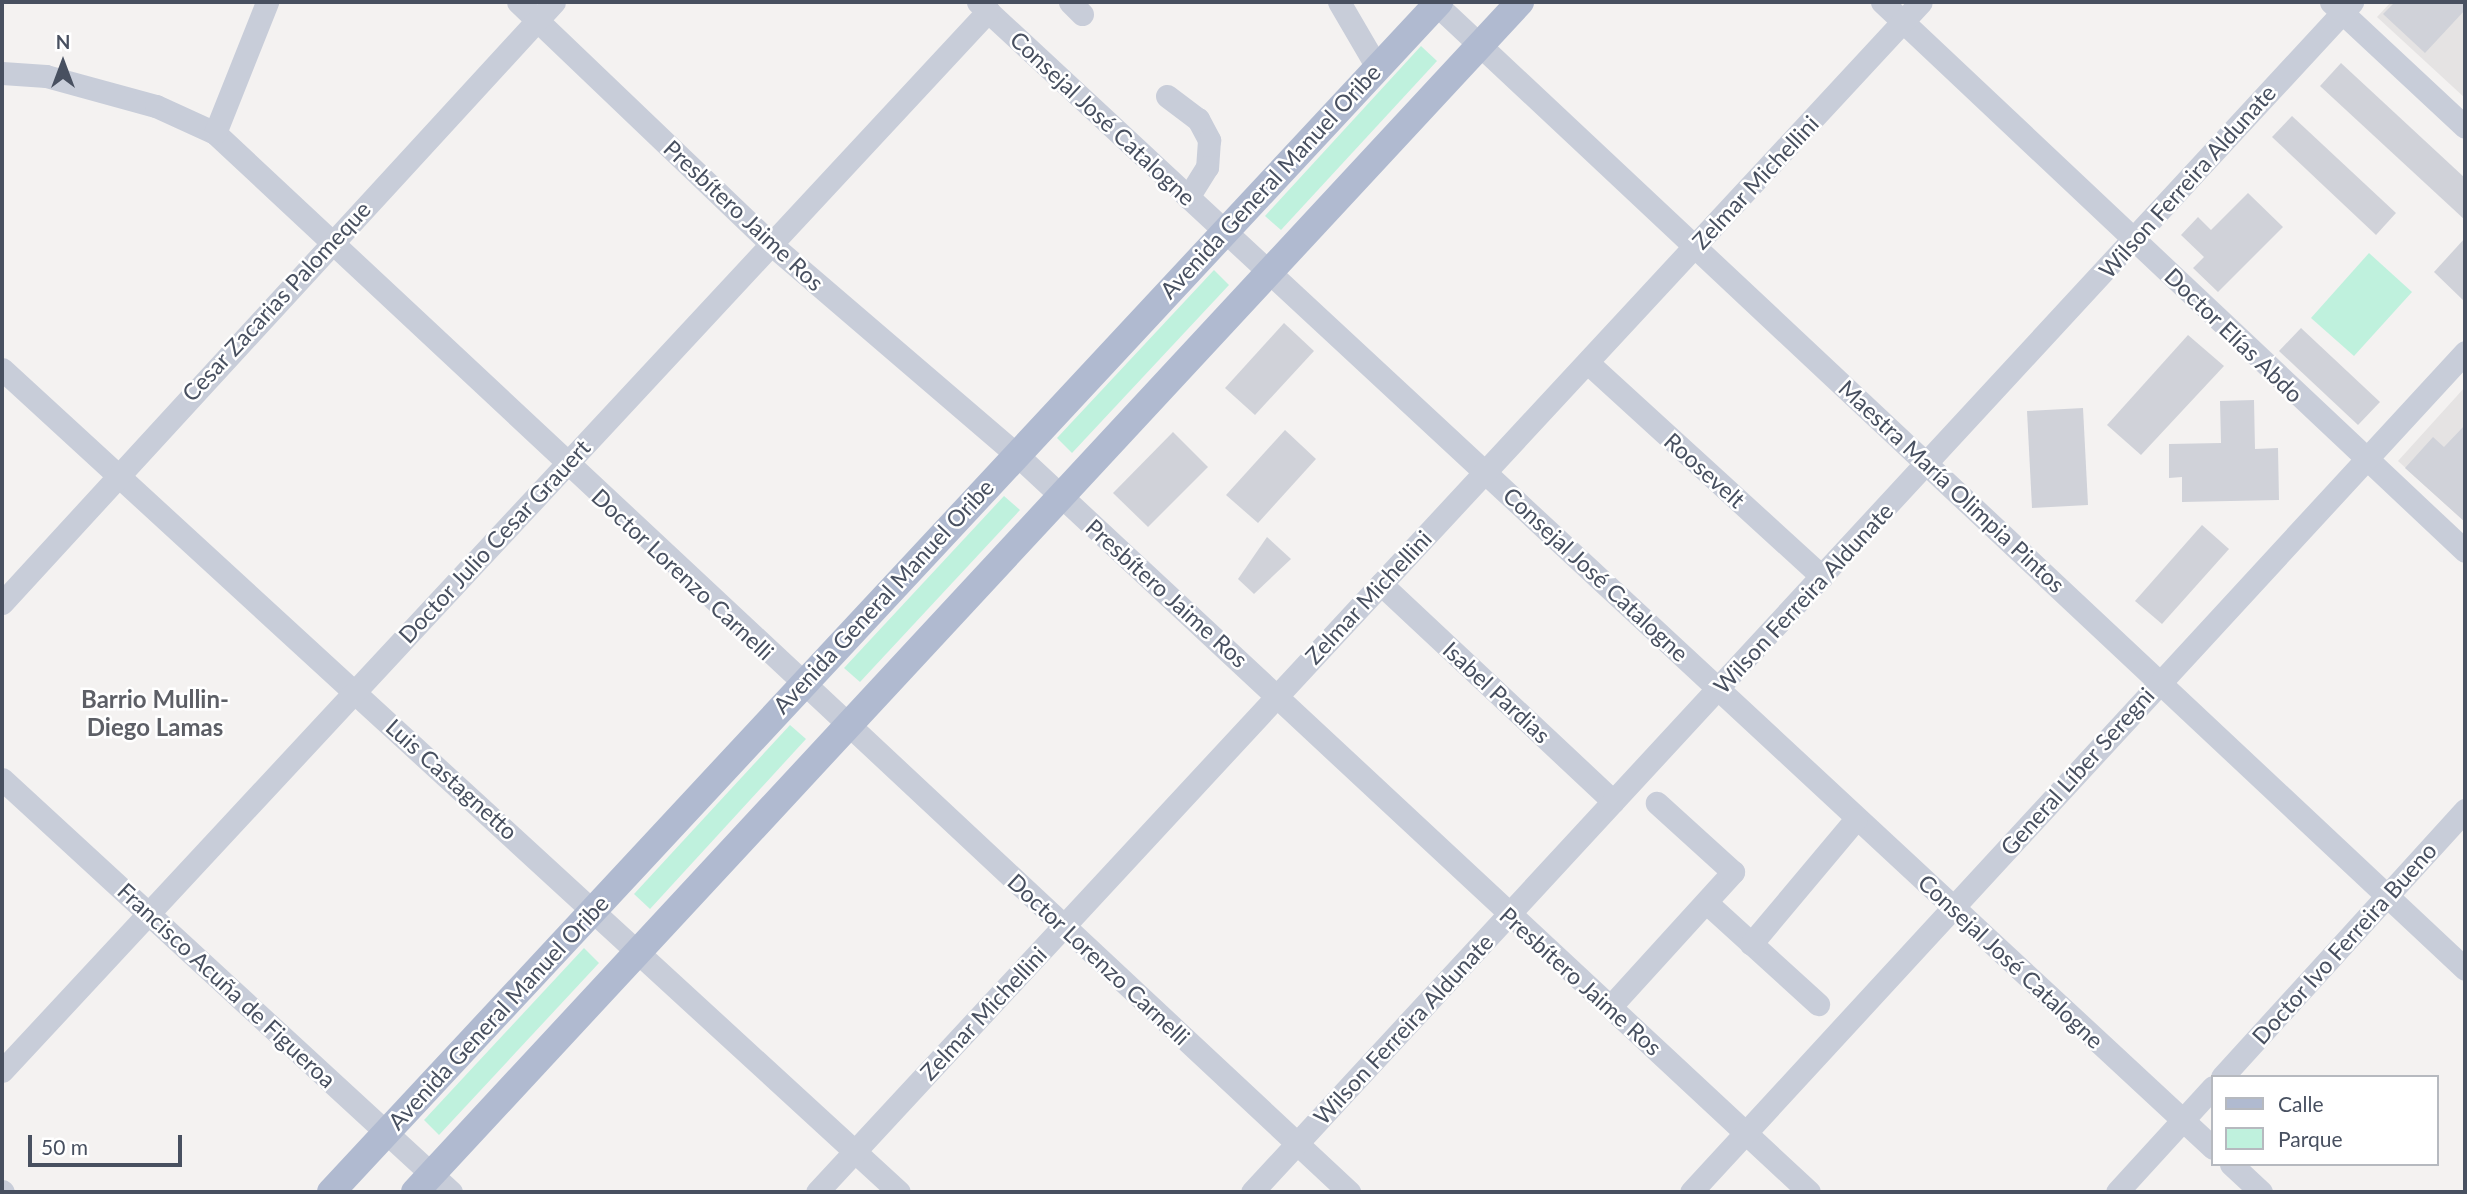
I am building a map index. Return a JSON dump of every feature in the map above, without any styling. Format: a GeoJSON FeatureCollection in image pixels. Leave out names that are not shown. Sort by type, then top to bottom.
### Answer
{"type":"FeatureCollection","features":[{"type":"Feature","properties":{"kind":"main road"},"geometry":{"type":"LineString","coordinates":[[432,1186],[639,951],[1520,2]]}},
{"type":"Feature","properties":{"kind":"main road","name":"Avenida General Manuel Oribe"},"geometry":{"type":"LineString","coordinates":[[331,1192],[1222,230],[1437,3]]}},
{"type":"Feature","properties":{"kind":"street"},"geometry":{"type":"LineString","coordinates":[[215,133],[267,2]]}},
{"type":"Feature","properties":{"kind":"street","name":"Presbítero Jaime Ros"},"geometry":{"type":"LineString","coordinates":[[518,2],[772,245],[1016,454],[1277,693],[1510,916],[1810,1192]]}},
{"type":"Feature","properties":{"kind":"street","name":"Cesar Zacarias Palomeque"},"geometry":{"type":"LineString","coordinates":[[2,603],[117,473],[554,2]]}},
{"type":"Feature","properties":{"kind":"street"},"geometry":{"type":"LineString","coordinates":[[1339,2],[1377,67]]}},
{"type":"Feature","properties":{"kind":"street","name":"Doctor Elías Abdo"},"geometry":{"type":"LineString","coordinates":[[1882,2],[2135,239],[2364,462],[2465,551]]}},
{"type":"Feature","properties":{"kind":"street","name":"Zelmar Michellini"},"geometry":{"type":"LineString","coordinates":[[817,1192],[1277,693],[1588,363],[1921,2]]}},
{"type":"Feature","properties":{"kind":"street","name":"Maestra María Olimpia Pintos"},"geometry":{"type":"LineString","coordinates":[[1437,3],[2160,681],[2385,897],[2465,969]]}},
{"type":"Feature","properties":{"kind":"street"},"geometry":{"type":"LineString","coordinates":[[2342,5],[2465,127]]}},
{"type":"Feature","properties":{"kind":"street","name":"Wilson Ferreira Aldunate"},"geometry":{"type":"LineString","coordinates":[[1252,1192],[2135,239],[2342,5]]}},
{"type":"Feature","properties":{"kind":"street","name":"Consejal José Catalogne"},"geometry":{"type":"LineString","coordinates":[[983,6],[2212,1147]]}},
{"type":"Feature","properties":{"kind":"street","name":"Doctor Julio Cesar Grauert"},"geometry":{"type":"LineString","coordinates":[[2,1072],[772,245],[983,6]]}},
{"type":"Feature","properties":{"kind":"street","name":"Doctor Lorenzo Carnelli"},"geometry":{"type":"LineString","coordinates":[[2,73],[46,75],[156,106],[215,133],[565,465],[801,684],[849,725],[1349,1192]]}},
{"type":"Feature","properties":{"kind":"street"},"geometry":{"type":"LineString","coordinates":[[1167,96],[1198,118],[1209,140],[1207,167],[1188,198]]}},
{"type":"Feature","properties":{"kind":"street","name":"General Líber Seregni"},"geometry":{"type":"LineString","coordinates":[[1690,1192],[2465,352]]}},
{"type":"Feature","properties":{"kind":"street","name":"Roosevelt"},"geometry":{"type":"LineString","coordinates":[[1588,363],[1822,576]]}},
{"type":"Feature","properties":{"kind":"street","name":"Luis Castagnetto"},"geometry":{"type":"LineString","coordinates":[[2,369],[593,908],[899,1192]]}},
{"type":"Feature","properties":{"kind":"street","name":"Isabel Pardias"},"geometry":{"type":"LineString","coordinates":[[1381,584],[1613,801]]}},
{"type":"Feature","properties":{"kind":"street","name":"Francisco Acuña de Figueroa"},"geometry":{"type":"LineString","coordinates":[[2,779],[387,1132],[432,1186]]}},
{"type":"Feature","properties":{"kind":"street"},"geometry":{"type":"LineString","coordinates":[[1610,1007],[1707,904],[1733,872],[1657,803]]}},
{"type":"Feature","properties":{"kind":"street","name":"Doctor Ivo Ferreira Bueno"},"geometry":{"type":"LineString","coordinates":[[2224,1075],[2465,810]]}},
{"type":"Feature","properties":{"kind":"street"},"geometry":{"type":"LineString","coordinates":[[1751,944],[1856,819]]}},
{"type":"Feature","properties":{"kind":"street"},"geometry":{"type":"LineString","coordinates":[[1707,904],[1818,1004]]}},
{"type":"Feature","properties":{"kind":"street"},"geometry":{"type":"LineString","coordinates":[[2117,1192],[2212,1088]]}},
{"type":"Feature","properties":{"kind":"street"},"geometry":{"type":"LineString","coordinates":[[2233,1166],[2261,1192]]}},
{"type":"Feature","properties":{"kind":"shaded area"},"geometry":{"type":"Polygon","coordinates":[[[2391,2],[2465,2],[2465,98],[2377,17],[2391,2]]]}},
{"type":"Feature","properties":{"kind":"shaded area"},"geometry":{"type":"Polygon","coordinates":[[[2465,387],[2465,522],[2398,461],[2465,387]]]}},
{"type":"Feature","properties":{"kind":"green space"},"geometry":{"type":"Polygon","coordinates":[[[1421,46],[1437,61],[1281,230],[1265,216],[1421,46]]]}},
{"type":"Feature","properties":{"kind":"green space"},"geometry":{"type":"Polygon","coordinates":[[[2369,253],[2412,292],[2354,356],[2311,318],[2369,253]]]}},
{"type":"Feature","properties":{"kind":"green space"},"geometry":{"type":"Polygon","coordinates":[[[1214,270],[1229,285],[1072,453],[1057,438],[1214,270]]]}},
{"type":"Feature","properties":{"kind":"green space"},"geometry":{"type":"Polygon","coordinates":[[[1004,496],[1020,510],[860,682],[844,668],[1004,496]]]}},
{"type":"Feature","properties":{"kind":"green space"},"geometry":{"type":"Polygon","coordinates":[[[790,725],[806,739],[650,909],[634,894],[790,725]]]}},
{"type":"Feature","properties":{"kind":"green space"},"geometry":{"type":"Polygon","coordinates":[[[584,948],[599,963],[439,1135],[424,1120],[584,948]]]}},
{"type":"Feature","properties":{"kind":"building"},"geometry":{"type":"Polygon","coordinates":[[[2395,2],[2465,2],[2465,10],[2425,53],[2383,14],[2395,2]]]}},
{"type":"Feature","properties":{"kind":"building"},"geometry":{"type":"Polygon","coordinates":[[[2341,63],[2465,178],[2465,220],[2320,86],[2341,63]]]}},
{"type":"Feature","properties":{"kind":"building"},"geometry":{"type":"Polygon","coordinates":[[[2292,116],[2396,213],[2376,235],[2272,137],[2292,116]]]}},
{"type":"Feature","properties":{"kind":"building"},"geometry":{"type":"Polygon","coordinates":[[[2248,193],[2283,227],[2218,292],[2193,268],[2204,257],[2181,235],[2198,217],[2211,230],[2248,193]]]}},
{"type":"Feature","properties":{"kind":"building"},"geometry":{"type":"Polygon","coordinates":[[[2465,238],[2465,302],[2434,272],[2465,238]]]}},
{"type":"Feature","properties":{"kind":"building"},"geometry":{"type":"Polygon","coordinates":[[[1284,323],[1314,351],[1255,415],[1225,388],[1284,323]]]}},
{"type":"Feature","properties":{"kind":"building"},"geometry":{"type":"Polygon","coordinates":[[[2301,328],[2380,402],[2358,425],[2279,351],[2301,328]]]}},
{"type":"Feature","properties":{"kind":"building"},"geometry":{"type":"Polygon","coordinates":[[[2188,335],[2224,366],[2141,455],[2107,425],[2188,335]]]}},
{"type":"Feature","properties":{"kind":"building"},"geometry":{"type":"Polygon","coordinates":[[[2254,400],[2255,449],[2278,448],[2279,500],[2182,502],[2182,477],[2169,478],[2169,444],[2221,443],[2220,401],[2254,400]]]}},
{"type":"Feature","properties":{"kind":"building"},"geometry":{"type":"Polygon","coordinates":[[[2083,408],[2088,505],[2032,508],[2027,411],[2083,408]]]}},
{"type":"Feature","properties":{"kind":"building"},"geometry":{"type":"Polygon","coordinates":[[[2465,425],[2465,522],[2405,468],[2433,437],[2444,447],[2465,425]]]}},
{"type":"Feature","properties":{"kind":"building"},"geometry":{"type":"Polygon","coordinates":[[[1285,430],[1316,459],[1258,523],[1226,495],[1285,430]]]}},
{"type":"Feature","properties":{"kind":"building"},"geometry":{"type":"Polygon","coordinates":[[[1173,432],[1208,467],[1148,527],[1113,493],[1173,432]]]}},
{"type":"Feature","properties":{"kind":"building"},"geometry":{"type":"Polygon","coordinates":[[[2202,525],[2229,549],[2162,624],[2135,601],[2202,525]]]}},
{"type":"Feature","properties":{"kind":"building"},"geometry":{"type":"Polygon","coordinates":[[[1267,537],[1291,559],[1254,594],[1238,579],[1267,537]]]}},
{"type":"Feature","properties":{"kind":"district","name":"Barrio Mullin- Diego Lamas"},"geometry":{"type":"Point","coordinates":[155,713]}}]}
